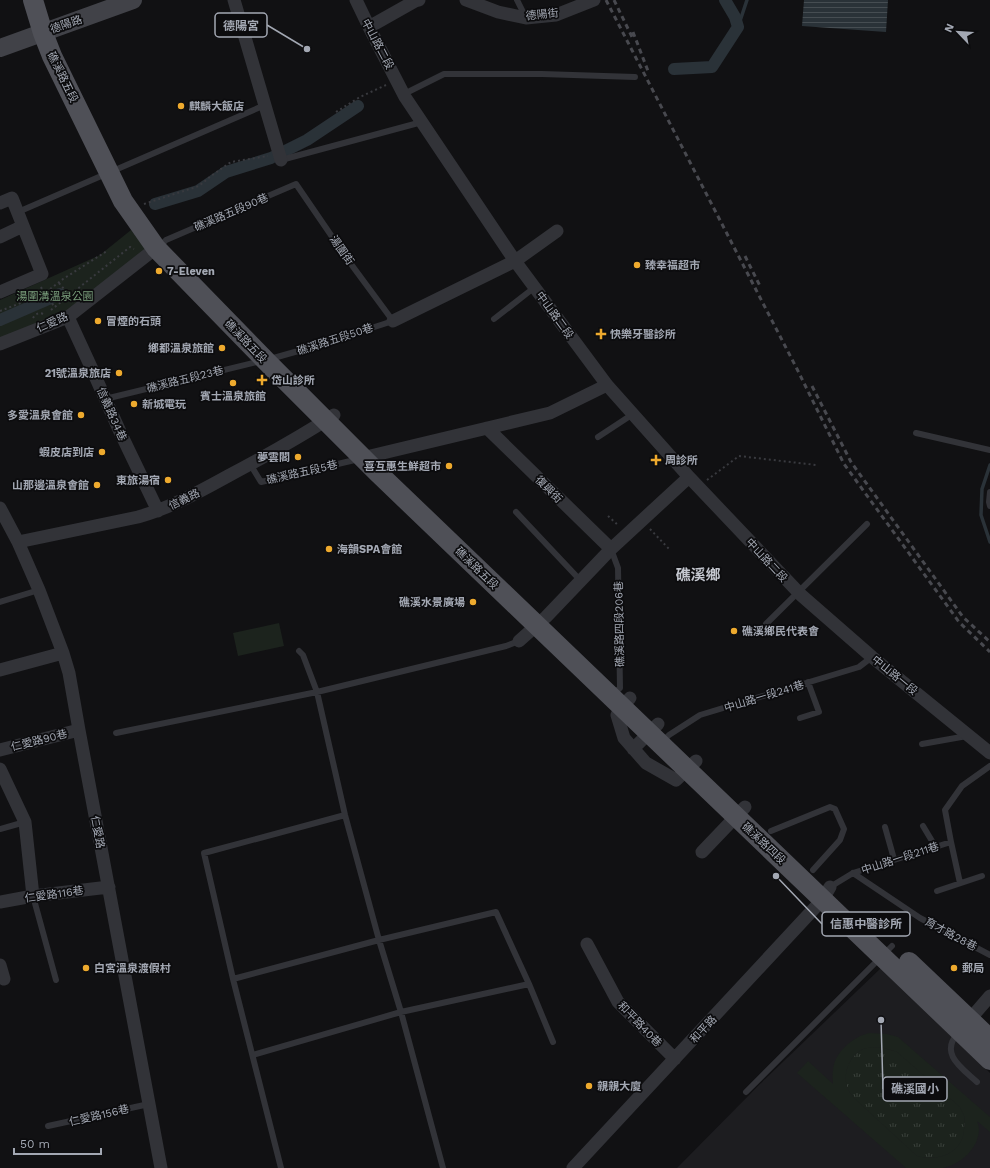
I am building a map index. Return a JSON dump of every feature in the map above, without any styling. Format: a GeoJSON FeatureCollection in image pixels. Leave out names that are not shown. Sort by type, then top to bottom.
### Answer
{"type":"FeatureCollection","features":[{"type":"Feature","properties":{"kind":"main road","name":"礁溪路五段"},"geometry":{"type":"LineString","coordinates":[[33,0],[48,30],[62,48],[115,170],[123,201],[156,249],[271,358],[368,457],[542,622]]}},
{"type":"Feature","properties":{"kind":"main road","name":"礁溪路五段"},"geometry":{"type":"LineString","coordinates":[[45,0],[48,30]]}},
{"type":"Feature","properties":{"kind":"main road","name":"礁溪路五段"},"geometry":{"type":"LineString","coordinates":[[115,170],[141,205],[156,249]]}},
{"type":"Feature","properties":{"kind":"main road","name":"礁溪路四段"},"geometry":{"type":"LineString","coordinates":[[542,622],[965,1025],[990,1060]]}},
{"type":"Feature","properties":{"kind":"main road","name":"礁溪路四段"},"geometry":{"type":"LineString","coordinates":[[741,812],[771,831],[813,870],[827,893]]}},
{"type":"Feature","properties":{"kind":"main road","name":"礁溪路四段"},"geometry":{"type":"LineString","coordinates":[[965,1025],[990,1039]]}},
{"type":"Feature","properties":{"kind":"street","name":"德陽路"},"geometry":{"type":"LineString","coordinates":[[0,48],[104,8],[133,0]]}},
{"type":"Feature","properties":{"kind":"street"},"geometry":{"type":"LineString","coordinates":[[234,0],[280,155]]}},
{"type":"Feature","properties":{"kind":"street","name":"中山路二段"},"geometry":{"type":"LineString","coordinates":[[356,0],[405,97],[515,261],[607,385],[693,482],[799,594]]}},
{"type":"Feature","properties":{"kind":"street"},"geometry":{"type":"LineString","coordinates":[[369,27],[416,0]]}},
{"type":"Feature","properties":{"kind":"street","name":"德陽街"},"geometry":{"type":"LineString","coordinates":[[466,0],[498,12],[526,18],[556,15],[594,0]]}},
{"type":"Feature","properties":{"kind":"street"},"geometry":{"type":"LineString","coordinates":[[0,203],[12,198],[42,274],[0,292]]}},
{"type":"Feature","properties":{"kind":"street"},"geometry":{"type":"LineString","coordinates":[[0,237],[23,226]]}},
{"type":"Feature","properties":{"kind":"street"},"geometry":{"type":"LineString","coordinates":[[393,321],[515,261],[557,231]]}},
{"type":"Feature","properties":{"kind":"street","name":"仁愛路"},"geometry":{"type":"LineString","coordinates":[[0,344],[68,317],[156,249]]}},
{"type":"Feature","properties":{"kind":"street","name":"信義路34巷"},"geometry":{"type":"LineString","coordinates":[[68,317],[120,434],[158,512]]}},
{"type":"Feature","properties":{"kind":"street"},"geometry":{"type":"LineString","coordinates":[[368,457],[550,413],[607,385]]}},
{"type":"Feature","properties":{"kind":"street","name":"信義路"},"geometry":{"type":"LineString","coordinates":[[18,542],[158,512],[250,464],[330,418]]}},
{"type":"Feature","properties":{"kind":"street","name":"復興街"},"geometry":{"type":"LineString","coordinates":[[488,428],[610,549]]}},
{"type":"Feature","properties":{"kind":"street"},"geometry":{"type":"LineString","coordinates":[[519,641],[542,622],[610,549],[642,520],[693,482]]}},
{"type":"Feature","properties":{"kind":"street","name":"仁愛路"},"geometry":{"type":"LineString","coordinates":[[0,508],[18,542],[40,590],[70,673],[79,730],[161,1168]]}},
{"type":"Feature","properties":{"kind":"street","name":"中山路一段"},"geometry":{"type":"LineString","coordinates":[[799,594],[990,753]]}},
{"type":"Feature","properties":{"kind":"street"},"geometry":{"type":"LineString","coordinates":[[0,670],[63,653]]}},
{"type":"Feature","properties":{"kind":"street"},"geometry":{"type":"LineString","coordinates":[[620,697],[618,715],[624,738],[646,763],[676,780],[692,765]]}},
{"type":"Feature","properties":{"kind":"street","name":"仁愛路90巷"},"geometry":{"type":"LineString","coordinates":[[0,750],[79,730]]}},
{"type":"Feature","properties":{"kind":"street"},"geometry":{"type":"LineString","coordinates":[[633,749],[659,734]]}},
{"type":"Feature","properties":{"kind":"street"},"geometry":{"type":"LineString","coordinates":[[0,769],[25,822],[33,896]]}},
{"type":"Feature","properties":{"kind":"street"},"geometry":{"type":"LineString","coordinates":[[702,852],[741,812]]}},
{"type":"Feature","properties":{"kind":"street","name":"仁愛路116巷"},"geometry":{"type":"LineString","coordinates":[[0,902],[33,896],[109,887]]}},
{"type":"Feature","properties":{"kind":"street","name":"和平路"},"geometry":{"type":"LineString","coordinates":[[573,1168],[827,893]]}},
{"type":"Feature","properties":{"kind":"street","name":"和平路40巷"},"geometry":{"type":"LineString","coordinates":[[587,944],[618,1002],[675,1059]]}},
{"type":"Feature","properties":{"kind":"street"},"geometry":{"type":"LineString","coordinates":[[0,965],[4,979]]}},
{"type":"Feature","properties":{"kind":"street"},"geometry":{"type":"LineString","coordinates":[[965,1025],[990,996]]}},
{"type":"Feature","properties":{"kind":"lane"},"geometry":{"type":"LineString","coordinates":[[517,0],[526,18]]}},
{"type":"Feature","properties":{"kind":"lane"},"geometry":{"type":"LineString","coordinates":[[404,94],[444,74],[542,74],[635,77]]}},
{"type":"Feature","properties":{"kind":"lane"},"geometry":{"type":"LineString","coordinates":[[18,212],[265,105]]}},
{"type":"Feature","properties":{"kind":"lane"},"geometry":{"type":"LineString","coordinates":[[280,155],[422,122]]}},
{"type":"Feature","properties":{"kind":"lane","name":"礁溪路五段90巷"},"geometry":{"type":"LineString","coordinates":[[156,249],[296,184]]}},
{"type":"Feature","properties":{"kind":"lane","name":"湯圍街"},"geometry":{"type":"LineString","coordinates":[[296,184],[348,260],[393,321]]}},
{"type":"Feature","properties":{"kind":"lane"},"geometry":{"type":"LineString","coordinates":[[494,319],[535,287]]}},
{"type":"Feature","properties":{"kind":"lane","name":"礁溪路五段50巷"},"geometry":{"type":"LineString","coordinates":[[271,358],[316,346],[393,321]]}},
{"type":"Feature","properties":{"kind":"lane","name":"礁溪路五段23巷"},"geometry":{"type":"LineString","coordinates":[[105,399],[271,358]]}},
{"type":"Feature","properties":{"kind":"lane"},"geometry":{"type":"LineString","coordinates":[[598,437],[633,414]]}},
{"type":"Feature","properties":{"kind":"lane"},"geometry":{"type":"LineString","coordinates":[[916,433],[990,450]]}},
{"type":"Feature","properties":{"kind":"lane","name":"礁溪路五段5巷"},"geometry":{"type":"LineString","coordinates":[[250,464],[261,482],[368,457]]}},
{"type":"Feature","properties":{"kind":"lane"},"geometry":{"type":"LineString","coordinates":[[990,492],[990,506]]}},
{"type":"Feature","properties":{"kind":"lane"},"geometry":{"type":"LineString","coordinates":[[516,512],[581,581]]}},
{"type":"Feature","properties":{"kind":"lane"},"geometry":{"type":"LineString","coordinates":[[773,630],[766,624],[799,594],[868,524]]}},
{"type":"Feature","properties":{"kind":"lane","name":"礁溪路四段206巷"},"geometry":{"type":"LineString","coordinates":[[610,549],[618,568],[620,697]]}},
{"type":"Feature","properties":{"kind":"lane"},"geometry":{"type":"LineString","coordinates":[[0,602],[40,590]]}},
{"type":"Feature","properties":{"kind":"lane"},"geometry":{"type":"LineString","coordinates":[[116,733],[317,692],[506,646],[519,641]]}},
{"type":"Feature","properties":{"kind":"lane"},"geometry":{"type":"LineString","coordinates":[[299,651],[303,655],[317,692],[345,815],[379,940],[401,1012],[443,1168]]}},
{"type":"Feature","properties":{"kind":"lane","name":"中山路一段241巷"},"geometry":{"type":"LineString","coordinates":[[659,734],[700,715],[859,667],[872,656]]}},
{"type":"Feature","properties":{"kind":"lane"},"geometry":{"type":"LineString","coordinates":[[800,718],[819,712],[808,682]]}},
{"type":"Feature","properties":{"kind":"lane"},"geometry":{"type":"LineString","coordinates":[[922,744],[969,736]]}},
{"type":"Feature","properties":{"kind":"lane","name":"中山路一段211巷"},"geometry":{"type":"LineString","coordinates":[[827,893],[853,873],[951,842],[945,810],[962,786],[990,766]]}},
{"type":"Feature","properties":{"kind":"lane"},"geometry":{"type":"LineString","coordinates":[[771,831],[830,807],[835,809],[844,829],[840,840],[813,870]]}},
{"type":"Feature","properties":{"kind":"lane"},"geometry":{"type":"LineString","coordinates":[[281,1168],[204,853],[345,815]]}},
{"type":"Feature","properties":{"kind":"lane"},"geometry":{"type":"LineString","coordinates":[[0,830],[25,822]]}},
{"type":"Feature","properties":{"kind":"lane"},"geometry":{"type":"LineString","coordinates":[[923,826],[935,846]]}},
{"type":"Feature","properties":{"kind":"lane"},"geometry":{"type":"LineString","coordinates":[[885,827],[894,859]]}},
{"type":"Feature","properties":{"kind":"lane"},"geometry":{"type":"LineString","coordinates":[[951,842],[960,883]]}},
{"type":"Feature","properties":{"kind":"lane","name":"育才路28巷"},"geometry":{"type":"LineString","coordinates":[[853,873],[920,918],[990,955]]}},
{"type":"Feature","properties":{"kind":"lane"},"geometry":{"type":"LineString","coordinates":[[937,890],[982,876]]}},
{"type":"Feature","properties":{"kind":"lane"},"geometry":{"type":"LineString","coordinates":[[33,896],[56,980]]}},
{"type":"Feature","properties":{"kind":"lane"},"geometry":{"type":"LineString","coordinates":[[234,979],[379,940],[496,912],[554,1042]]}},
{"type":"Feature","properties":{"kind":"lane"},"geometry":{"type":"LineString","coordinates":[[746,1092],[888,951]]}},
{"type":"Feature","properties":{"kind":"lane"},"geometry":{"type":"LineString","coordinates":[[253,1055],[401,1012],[529,984]]}},
{"type":"Feature","properties":{"kind":"lane"},"geometry":{"type":"LineString","coordinates":[[965,1025],[953,1038],[950,1050],[956,1062],[977,1082]]}},
{"type":"Feature","properties":{"kind":"lane","name":"仁愛路156巷"},"geometry":{"type":"LineString","coordinates":[[48,1126],[150,1104]]}},
{"type":"Feature","properties":{"kind":"path"},"geometry":{"type":"LineString","coordinates":[[336,112],[360,97],[398,81]]}},
{"type":"Feature","properties":{"kind":"path"},"geometry":{"type":"LineString","coordinates":[[141,205],[199,186],[230,162],[280,155]]}},
{"type":"Feature","properties":{"kind":"path"},"geometry":{"type":"LineString","coordinates":[[44,294],[55,307],[130,246],[156,249]]}},
{"type":"Feature","properties":{"kind":"path"},"geometry":{"type":"LineString","coordinates":[[0,311],[44,294],[107,251]]}},
{"type":"Feature","properties":{"kind":"path"},"geometry":{"type":"LineString","coordinates":[[59,283],[70,294]]}},
{"type":"Feature","properties":{"kind":"path"},"geometry":{"type":"LineString","coordinates":[[693,482],[739,456],[816,465]]}},
{"type":"Feature","properties":{"kind":"path"},"geometry":{"type":"LineString","coordinates":[[642,520],[670,550]]}},
{"type":"Feature","properties":{"kind":"shaded area"},"geometry":{"type":"Polygon","coordinates":[[[804,0],[888,0],[886,32],[802,26],[804,0]]]}},
{"type":"Feature","properties":{"kind":"shaded area"},"geometry":{"type":"Polygon","coordinates":[[[881,968],[990,1073],[990,1168],[677,1168],[759,1085],[881,968]]]}},
{"type":"Feature","properties":{"kind":"green space","name":"湯圍溝溫泉公園"},"geometry":{"type":"Polygon","coordinates":[[[131,230],[146,249],[66,311],[0,340],[0,300],[100,255],[131,230]]]}},
{"type":"Feature","properties":{"kind":"green space"},"geometry":{"type":"Polygon","coordinates":[[[279,623],[284,646],[238,656],[233,633],[279,623]]]}},
{"type":"Feature","properties":{"kind":"green space"},"geometry":{"type":"Polygon","coordinates":[[[869,1033],[887,1034],[898,1037],[990,1117],[990,1132],[977,1121],[979,1129],[978,1137],[972,1149],[962,1159],[950,1166],[943,1168],[906,1168],[797,1073],[808,1061],[833,1084],[834,1064],[837,1058],[845,1046],[869,1033]],[[872,1047],[864,1049],[854,1056],[848,1065],[846,1076],[848,1090],[854,1098],[917,1156],[933,1158],[948,1154],[954,1150],[963,1137],[965,1119],[960,1107],[897,1052],[884,1048],[872,1047]]]}},
{"type":"Feature","properties":{"kind":"green space"},"geometry":{"type":"Polygon","coordinates":[[[872,1047],[884,1048],[897,1052],[960,1107],[964,1116],[965,1126],[963,1137],[954,1150],[948,1154],[933,1158],[917,1156],[854,1098],[848,1090],[846,1082],[848,1065],[858,1052],[872,1047]]]}},
{"type":"Feature","properties":{"kind":"waterway"},"geometry":{"type":"LineString","coordinates":[[674,69],[712,67],[738,27],[735,17],[725,0]]}},
{"type":"Feature","properties":{"kind":"waterway"},"geometry":{"type":"LineString","coordinates":[[738,27],[747,0]]}},
{"type":"Feature","properties":{"kind":"waterway"},"geometry":{"type":"LineString","coordinates":[[155,204],[198,191],[226,172],[271,158],[307,140],[358,106]]}},
{"type":"Feature","properties":{"kind":"waterway"},"geometry":{"type":"LineString","coordinates":[[0,320],[60,294]]}},
{"type":"Feature","properties":{"kind":"waterway"},"geometry":{"type":"LineString","coordinates":[[990,465],[982,489],[981,515],[990,542]]}},
{"type":"Feature","properties":{"kind":"railway"},"geometry":{"type":"LineString","coordinates":[[606,0],[797,369],[844,464],[959,622],[990,652]]}},
{"type":"Feature","properties":{"kind":"railway"},"geometry":{"type":"LineString","coordinates":[[614,0],[633,39]]}},
{"type":"Feature","properties":{"kind":"railway"},"geometry":{"type":"LineString","coordinates":[[633,32],[648,71]]}},
{"type":"Feature","properties":{"kind":"railway"},"geometry":{"type":"LineString","coordinates":[[745,256],[761,288]]}},
{"type":"Feature","properties":{"kind":"railway"},"geometry":{"type":"LineString","coordinates":[[812,386],[851,462],[963,617],[990,642]]}},
{"type":"Feature","properties":{"kind":"place","name":"德陽宮"},"geometry":{"type":"Point","coordinates":[307,49]}},
{"type":"Feature","properties":{"kind":"place","name":"麒麟大飯店"},"geometry":{"type":"Point","coordinates":[181,106]}},
{"type":"Feature","properties":{"kind":"place","name":"臻幸福超市"},"geometry":{"type":"Point","coordinates":[637,265]}},
{"type":"Feature","properties":{"kind":"place","name":"7-Eleven"},"geometry":{"type":"Point","coordinates":[159,271]}},
{"type":"Feature","properties":{"kind":"place","name":"冒煙的石頭"},"geometry":{"type":"Point","coordinates":[98,321]}},
{"type":"Feature","properties":{"kind":"place","name":"快樂牙醫診所"},"geometry":{"type":"Point","coordinates":[601,334]}},
{"type":"Feature","properties":{"kind":"place","name":"鄉都溫泉旅館"},"geometry":{"type":"Point","coordinates":[222,348]}},
{"type":"Feature","properties":{"kind":"place","name":"21號溫泉旅店"},"geometry":{"type":"Point","coordinates":[119,373]}},
{"type":"Feature","properties":{"kind":"place","name":"岱山診所"},"geometry":{"type":"Point","coordinates":[262,380]}},
{"type":"Feature","properties":{"kind":"place","name":"賓士溫泉旅館"},"geometry":{"type":"Point","coordinates":[233,383]}},
{"type":"Feature","properties":{"kind":"place","name":"新城電玩"},"geometry":{"type":"Point","coordinates":[134,404]}},
{"type":"Feature","properties":{"kind":"place","name":"多愛溫泉會館"},"geometry":{"type":"Point","coordinates":[81,415]}},
{"type":"Feature","properties":{"kind":"place","name":"蝦皮店到店"},"geometry":{"type":"Point","coordinates":[102,452]}},
{"type":"Feature","properties":{"kind":"place","name":"夢雲閣"},"geometry":{"type":"Point","coordinates":[298,457]}},
{"type":"Feature","properties":{"kind":"place","name":"周診所"},"geometry":{"type":"Point","coordinates":[656,460]}},
{"type":"Feature","properties":{"kind":"place","name":"喜互惠生鮮超市"},"geometry":{"type":"Point","coordinates":[449,466]}},
{"type":"Feature","properties":{"kind":"place","name":"東旅湯宿"},"geometry":{"type":"Point","coordinates":[168,480]}},
{"type":"Feature","properties":{"kind":"place","name":"山那邊溫泉會館"},"geometry":{"type":"Point","coordinates":[97,485]}},
{"type":"Feature","properties":{"kind":"place","name":"海韻SPA會館"},"geometry":{"type":"Point","coordinates":[329,549]}},
{"type":"Feature","properties":{"kind":"place","name":"礁溪水景廣場"},"geometry":{"type":"Point","coordinates":[473,602]}},
{"type":"Feature","properties":{"kind":"place","name":"礁溪鄉民代表會"},"geometry":{"type":"Point","coordinates":[734,631]}},
{"type":"Feature","properties":{"kind":"place","name":"信惠中醫診所"},"geometry":{"type":"Point","coordinates":[776,876]}},
{"type":"Feature","properties":{"kind":"place","name":"白宮溫泉渡假村"},"geometry":{"type":"Point","coordinates":[86,968]}},
{"type":"Feature","properties":{"kind":"place","name":"郵局"},"geometry":{"type":"Point","coordinates":[954,968]}},
{"type":"Feature","properties":{"kind":"place","name":"礁溪國小"},"geometry":{"type":"Point","coordinates":[881,1020]}},
{"type":"Feature","properties":{"kind":"place","name":"親親大廈"},"geometry":{"type":"Point","coordinates":[589,1086]}},
{"type":"Feature","properties":{"kind":"district","name":"礁溪鄉"},"geometry":{"type":"Point","coordinates":[698,575]}}]}
